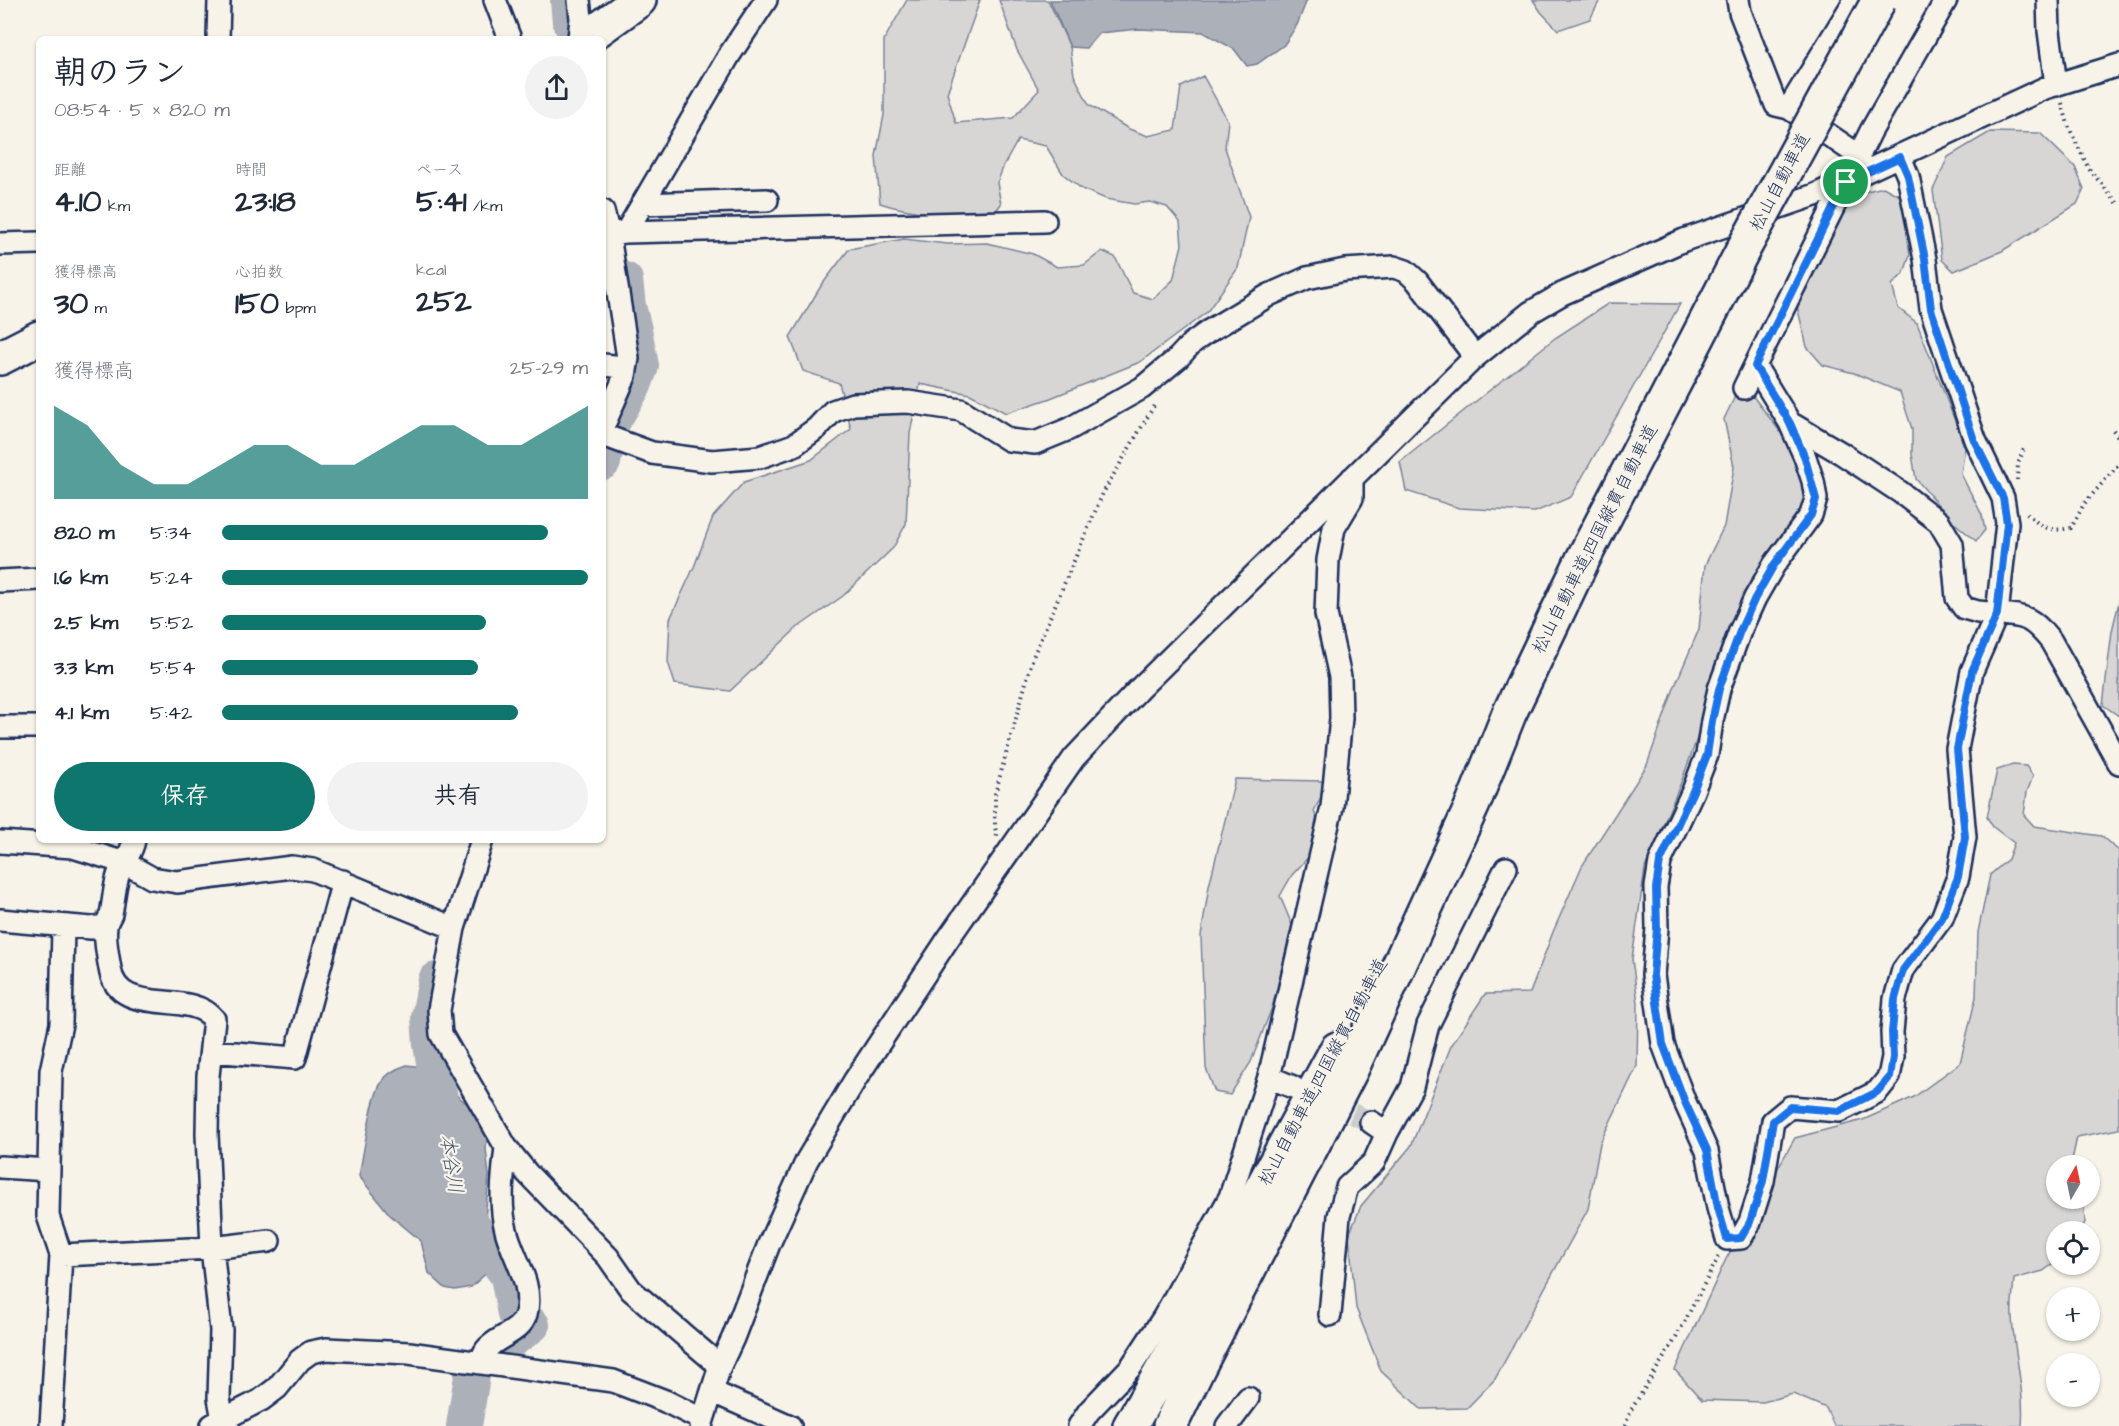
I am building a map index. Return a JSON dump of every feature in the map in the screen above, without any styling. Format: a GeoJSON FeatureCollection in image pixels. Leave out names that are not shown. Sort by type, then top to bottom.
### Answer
{"type":"FeatureCollection","features":[{"type":"Feature","properties":{"kind":"main road"},"geometry":{"type":"LineString","coordinates":[[589,36],[639,0]]}},
{"type":"Feature","properties":{"kind":"main road","name":"松山自動車道"},"geometry":{"type":"LineString","coordinates":[[1683,366],[1745,246],[1879,0]]}},
{"type":"Feature","properties":{"kind":"main road"},"geometry":{"type":"LineString","coordinates":[[0,358],[36,340]]}},
{"type":"Feature","properties":{"kind":"main road","name":"松山自動車道;四国縦貫自動車道"},"geometry":{"type":"LineString","coordinates":[[1170,1426],[1351,1070],[1473,804],[1509,714],[1582,561],[1683,366]]}},
{"type":"Feature","properties":{"kind":"main road","name":"松山自動車道;四国縦貫自動車道"},"geometry":{"type":"LineString","coordinates":[[1130,1426],[1174,1350],[1332,1058],[1462,798],[1509,714]]}},
{"type":"Feature","properties":{"kind":"street"},"geometry":{"type":"LineString","coordinates":[[218,36],[219,0]]}},
{"type":"Feature","properties":{"kind":"street"},"geometry":{"type":"LineString","coordinates":[[495,0],[509,36]]}},
{"type":"Feature","properties":{"kind":"street"},"geometry":{"type":"LineString","coordinates":[[579,0],[581,18],[579,36]]}},
{"type":"Feature","properties":{"kind":"street"},"geometry":{"type":"LineString","coordinates":[[613,234],[642,204],[730,54],[766,0]]}},
{"type":"Feature","properties":{"kind":"street"},"geometry":{"type":"LineString","coordinates":[[1738,0],[1740,12],[1776,105],[1789,108],[1858,155]]}},
{"type":"Feature","properties":{"kind":"street"},"geometry":{"type":"LineString","coordinates":[[1789,108],[1855,0]]}},
{"type":"Feature","properties":{"kind":"street"},"geometry":{"type":"LineString","coordinates":[[1744,388],[1858,155],[1946,0]]}},
{"type":"Feature","properties":{"kind":"street"},"geometry":{"type":"LineString","coordinates":[[2049,0],[2049,31],[2056,85]]}},
{"type":"Feature","properties":{"kind":"street"},"geometry":{"type":"LineString","coordinates":[[133,843],[132,851],[119,871],[110,916],[105,926],[110,972],[120,991],[136,998],[186,1005],[207,1011],[214,1019],[208,1076],[207,1134],[212,1248],[221,1329],[220,1424],[277,1388],[300,1360],[311,1352],[326,1348],[409,1353],[613,1381],[664,1401],[702,1423],[720,1366],[734,1338],[769,1244],[807,1160],[861,1071],[990,878],[1074,758],[1139,689],[1474,357],[1531,312],[1562,294],[1684,240],[1846,182],[2056,85],[2119,65]]}},
{"type":"Feature","properties":{"kind":"street"},"geometry":{"type":"LineString","coordinates":[[1755,366],[1790,423],[1805,458],[1816,499],[1811,515],[1774,565],[1755,598],[1740,631],[1719,689],[1707,755],[1660,862],[1656,888],[1657,928],[1653,975],[1663,1044],[1684,1100],[1707,1150],[1718,1208],[1727,1239],[1741,1238],[1750,1222],[1763,1181],[1773,1121],[1790,1107],[1839,1111],[1877,1092],[1890,1077],[1895,999],[1903,970],[1942,918],[1958,877],[1965,837],[1957,749],[1972,671],[1997,614],[2007,523],[2003,498],[1974,440],[1931,309],[1923,248],[1908,176],[1900,157]]}},
{"type":"Feature","properties":{"kind":"street"},"geometry":{"type":"LineString","coordinates":[[642,204],[767,200]]}},
{"type":"Feature","properties":{"kind":"street"},"geometry":{"type":"LineString","coordinates":[[606,218],[613,234],[628,358],[618,394],[606,417]]}},
{"type":"Feature","properties":{"kind":"street"},"geometry":{"type":"LineString","coordinates":[[613,234],[1045,221]]}},
{"type":"Feature","properties":{"kind":"street"},"geometry":{"type":"LineString","coordinates":[[0,244],[36,243]]}},
{"type":"Feature","properties":{"kind":"street"},"geometry":{"type":"LineString","coordinates":[[606,436],[652,453],[712,461],[760,457],[794,446],[818,428],[833,411],[853,404],[908,402],[961,410],[1009,440],[1035,443],[1069,429],[1142,388],[1192,343],[1269,296],[1307,278],[1345,270],[1394,267],[1406,271],[1417,281],[1474,357]]}},
{"type":"Feature","properties":{"kind":"street"},"geometry":{"type":"LineString","coordinates":[[606,365],[627,368]]}},
{"type":"Feature","properties":{"kind":"street"},"geometry":{"type":"LineString","coordinates":[[1790,423],[1841,453],[1940,522],[1952,544],[1956,598],[1964,608],[1978,612],[2016,614],[2029,618],[2044,633],[2051,641],[2119,763]]}},
{"type":"Feature","properties":{"kind":"street"},"geometry":{"type":"LineString","coordinates":[[1079,1426],[1089,1411],[1131,1367],[1170,1307],[1230,1197],[1269,1077],[1332,807],[1341,718],[1340,677],[1326,614],[1328,560],[1334,528],[1352,498],[1352,478]]}},
{"type":"Feature","properties":{"kind":"street"},"geometry":{"type":"LineString","coordinates":[[0,581],[36,579]]}},
{"type":"Feature","properties":{"kind":"street"},"geometry":{"type":"LineString","coordinates":[[0,727],[36,728]]}},
{"type":"Feature","properties":{"kind":"street"},"geometry":{"type":"LineString","coordinates":[[0,842],[74,847],[125,863],[153,878],[164,881],[177,882],[292,867],[313,870],[454,928]]}},
{"type":"Feature","properties":{"kind":"street"},"geometry":{"type":"LineString","coordinates":[[481,843],[454,928],[439,1010],[441,1034],[506,1147],[527,1173],[608,1257],[631,1290],[720,1366]]}},
{"type":"Feature","properties":{"kind":"street"},"geometry":{"type":"LineString","coordinates":[[1330,1315],[1339,1216],[1347,1187],[1374,1162],[1379,1128],[1412,1087],[1428,1025],[1506,868]]}},
{"type":"Feature","properties":{"kind":"street"},"geometry":{"type":"LineString","coordinates":[[211,1051],[295,1059],[343,881]]}},
{"type":"Feature","properties":{"kind":"street"},"geometry":{"type":"LineString","coordinates":[[0,920],[91,928],[105,926]]}},
{"type":"Feature","properties":{"kind":"street"},"geometry":{"type":"LineString","coordinates":[[51,1426],[61,1255],[48,1216],[51,1071],[61,1024],[63,926]]}},
{"type":"Feature","properties":{"kind":"street"},"geometry":{"type":"LineString","coordinates":[[1269,1077],[1293,1087]]}},
{"type":"Feature","properties":{"kind":"street"},"geometry":{"type":"LineString","coordinates":[[480,1363],[485,1351],[498,1339],[518,1328],[526,1316],[528,1296],[524,1277],[505,1229],[503,1211],[506,1147]]}},
{"type":"Feature","properties":{"kind":"street"},"geometry":{"type":"LineString","coordinates":[[0,1167],[49,1170]]}},
{"type":"Feature","properties":{"kind":"street"},"geometry":{"type":"LineString","coordinates":[[61,1255],[212,1248],[269,1241]]}},
{"type":"Feature","properties":{"kind":"street"},"geometry":{"type":"LineString","coordinates":[[713,1392],[790,1426]]}},
{"type":"Feature","properties":{"kind":"street"},"geometry":{"type":"LineString","coordinates":[[1227,1426],[1248,1398]]}},
{"type":"Feature","properties":{"kind":"path"},"geometry":{"type":"LineString","coordinates":[[2056,85],[2069,128],[2089,169],[2119,205]]}},
{"type":"Feature","properties":{"kind":"path"},"geometry":{"type":"LineString","coordinates":[[990,878],[997,836],[995,794],[1033,657],[1102,493],[1156,403]]}},
{"type":"Feature","properties":{"kind":"path"},"geometry":{"type":"LineString","coordinates":[[2113,430],[2119,438]]}},
{"type":"Feature","properties":{"kind":"path"},"geometry":{"type":"LineString","coordinates":[[2017,483],[2018,464],[2025,446]]}},
{"type":"Feature","properties":{"kind":"path"},"geometry":{"type":"LineString","coordinates":[[2024,506],[2028,514],[2042,527],[2058,530],[2071,528],[2084,504],[2119,464]]}},
{"type":"Feature","properties":{"kind":"path"},"geometry":{"type":"LineString","coordinates":[[1625,1426],[1631,1410],[1676,1338],[1727,1239]]}},
{"type":"Feature","properties":{"kind":"shaded area"},"geometry":{"type":"Polygon","coordinates":[[[907,0],[980,0],[947,93],[956,123],[1013,118],[1039,90],[1017,50],[999,0],[1048,0],[1070,47],[1074,75],[1089,105],[1129,129],[1148,136],[1175,130],[1181,87],[1203,76],[1228,121],[1225,148],[1249,217],[1238,268],[1207,312],[1140,362],[1048,399],[1006,413],[970,394],[920,384],[910,433],[906,524],[893,548],[843,596],[797,628],[730,691],[675,684],[668,662],[670,619],[694,567],[713,517],[744,482],[811,460],[851,429],[839,383],[803,371],[790,337],[821,286],[849,249],[904,239],[947,244],[987,243],[1033,254],[1057,267],[1084,265],[1102,251],[1115,257],[1133,293],[1153,299],[1173,280],[1182,245],[1180,222],[1167,207],[1150,202],[1134,204],[1106,199],[1082,189],[1063,174],[1046,146],[1018,140],[997,183],[1001,204],[992,216],[921,212],[880,203],[876,156],[884,115],[884,40],[907,0]]]}},
{"type":"Feature","properties":{"kind":"shaded area"},"geometry":{"type":"Polygon","coordinates":[[[1533,0],[1600,0],[1590,19],[1558,30],[1533,0]]]}},
{"type":"Feature","properties":{"kind":"shaded area"},"geometry":{"type":"Polygon","coordinates":[[[1990,132],[2040,133],[2075,167],[2084,189],[2077,204],[2002,251],[1954,271],[1942,260],[1933,190],[1948,157],[1990,132]]]}},
{"type":"Feature","properties":{"kind":"shaded area"},"geometry":{"type":"Polygon","coordinates":[[[1883,187],[1902,197],[1910,255],[1904,273],[1892,285],[1898,308],[1917,323],[1965,447],[1961,474],[1982,515],[1985,530],[1976,541],[1951,520],[1916,479],[1912,454],[1912,429],[1900,392],[1854,373],[1823,365],[1807,347],[1797,306],[1852,195],[1883,187]]]}},
{"type":"Feature","properties":{"kind":"shaded area"},"geometry":{"type":"Polygon","coordinates":[[[1609,303],[1680,304],[1571,497],[1535,512],[1459,508],[1406,491],[1400,462],[1555,338],[1609,303]]]}},
{"type":"Feature","properties":{"kind":"shaded area"},"geometry":{"type":"Polygon","coordinates":[[[1742,382],[1789,443],[1807,476],[1805,501],[1784,543],[1751,583],[1743,612],[1682,780],[1645,868],[1632,959],[1638,1003],[1637,1066],[1600,1143],[1588,1209],[1495,1379],[1467,1408],[1421,1409],[1381,1371],[1356,1308],[1349,1235],[1361,1206],[1411,1146],[1451,1046],[1485,994],[1530,993],[1553,932],[1582,866],[1647,765],[1674,688],[1699,629],[1705,565],[1724,526],[1734,467],[1724,419],[1742,382]]]}},
{"type":"Feature","properties":{"kind":"shaded area"},"geometry":{"type":"Polygon","coordinates":[[[2119,602],[2119,716],[2103,705],[2112,631],[2119,602]]]}},
{"type":"Feature","properties":{"kind":"shaded area"},"geometry":{"type":"Polygon","coordinates":[[[2013,765],[2026,766],[2033,776],[2027,792],[2024,815],[2034,826],[2101,836],[2119,851],[2119,1129],[2077,1137],[2073,1155],[2046,1155],[2046,1209],[2084,1209],[2085,1221],[2046,1221],[2046,1269],[2014,1279],[2012,1317],[2021,1385],[2022,1426],[1834,1426],[1826,1408],[1793,1394],[1763,1402],[1702,1400],[1675,1370],[1726,1259],[1795,1138],[1863,1120],[1914,1097],[1960,1063],[1976,997],[1978,932],[1990,875],[2008,859],[2014,843],[1993,827],[1987,817],[1997,770],[2013,765]]]}},
{"type":"Feature","properties":{"kind":"shaded area"},"geometry":{"type":"Polygon","coordinates":[[[1235,779],[1323,781],[1323,793],[1314,811],[1322,834],[1315,850],[1292,875],[1280,896],[1292,925],[1273,1005],[1251,1062],[1230,1095],[1215,1092],[1206,1068],[1201,936],[1209,886],[1235,779]]]}},
{"type":"Feature","properties":{"kind":"water"},"geometry":{"type":"Polygon","coordinates":[[[1050,0],[1307,0],[1297,25],[1284,45],[1257,64],[1247,66],[1234,49],[1203,32],[1139,29],[1099,33],[1086,48],[1070,47],[1050,0]]]}},
{"type":"Feature","properties":{"kind":"water"},"geometry":{"type":"Polygon","coordinates":[[[407,1065],[422,1067],[471,1107],[487,1135],[489,1176],[485,1220],[486,1237],[493,1255],[492,1268],[471,1287],[455,1290],[445,1288],[429,1273],[421,1241],[390,1215],[359,1176],[377,1092],[386,1076],[407,1065]]]}},
{"type":"Feature","properties":{"kind":"waterway","name":"本谷川"},"geometry":{"type":"LineString","coordinates":[[568,0],[570,22]]}},
{"type":"Feature","properties":{"kind":"waterway","name":"本谷川"},"geometry":{"type":"LineString","coordinates":[[606,448],[611,424],[634,385],[641,366],[628,306],[625,280]]}},
{"type":"Feature","properties":{"kind":"waterway","name":"本谷川"},"geometry":{"type":"LineString","coordinates":[[436,980],[429,1017],[444,1124]]}},
{"type":"Feature","properties":{"kind":"waterway","name":"本谷川"},"geometry":{"type":"LineString","coordinates":[[465,1215],[508,1276],[515,1314],[532,1325],[510,1341]]}},
{"type":"Feature","properties":{"kind":"waterway","name":"本谷川"},"geometry":{"type":"LineString","coordinates":[[464,1426],[472,1376]]}},
{"type":"Feature","properties":{"kind":"tunnel"},"geometry":{"type":"LineString","coordinates":[[1324,1101],[1371,1122]]}},
{"type":"Feature","properties":{"kind":"route"},"geometry":{"type":"LineString","coordinates":[[1900,157],[1908,176],[1925,259],[1931,309],[1974,440],[2003,498],[2007,523],[1997,614],[1972,671],[1957,749],[1965,837],[1958,877],[1942,918],[1903,970],[1895,999],[1890,1077],[1877,1092],[1839,1111],[1790,1107],[1773,1121],[1763,1181],[1750,1222],[1741,1238],[1727,1239],[1718,1208],[1707,1150],[1684,1100],[1663,1044],[1653,975],[1657,928],[1656,888],[1660,862],[1707,755],[1719,689],[1740,631],[1774,565],[1811,515],[1816,499],[1813,481],[1790,423],[1755,366],[1846,182],[1900,157]]}}]}
